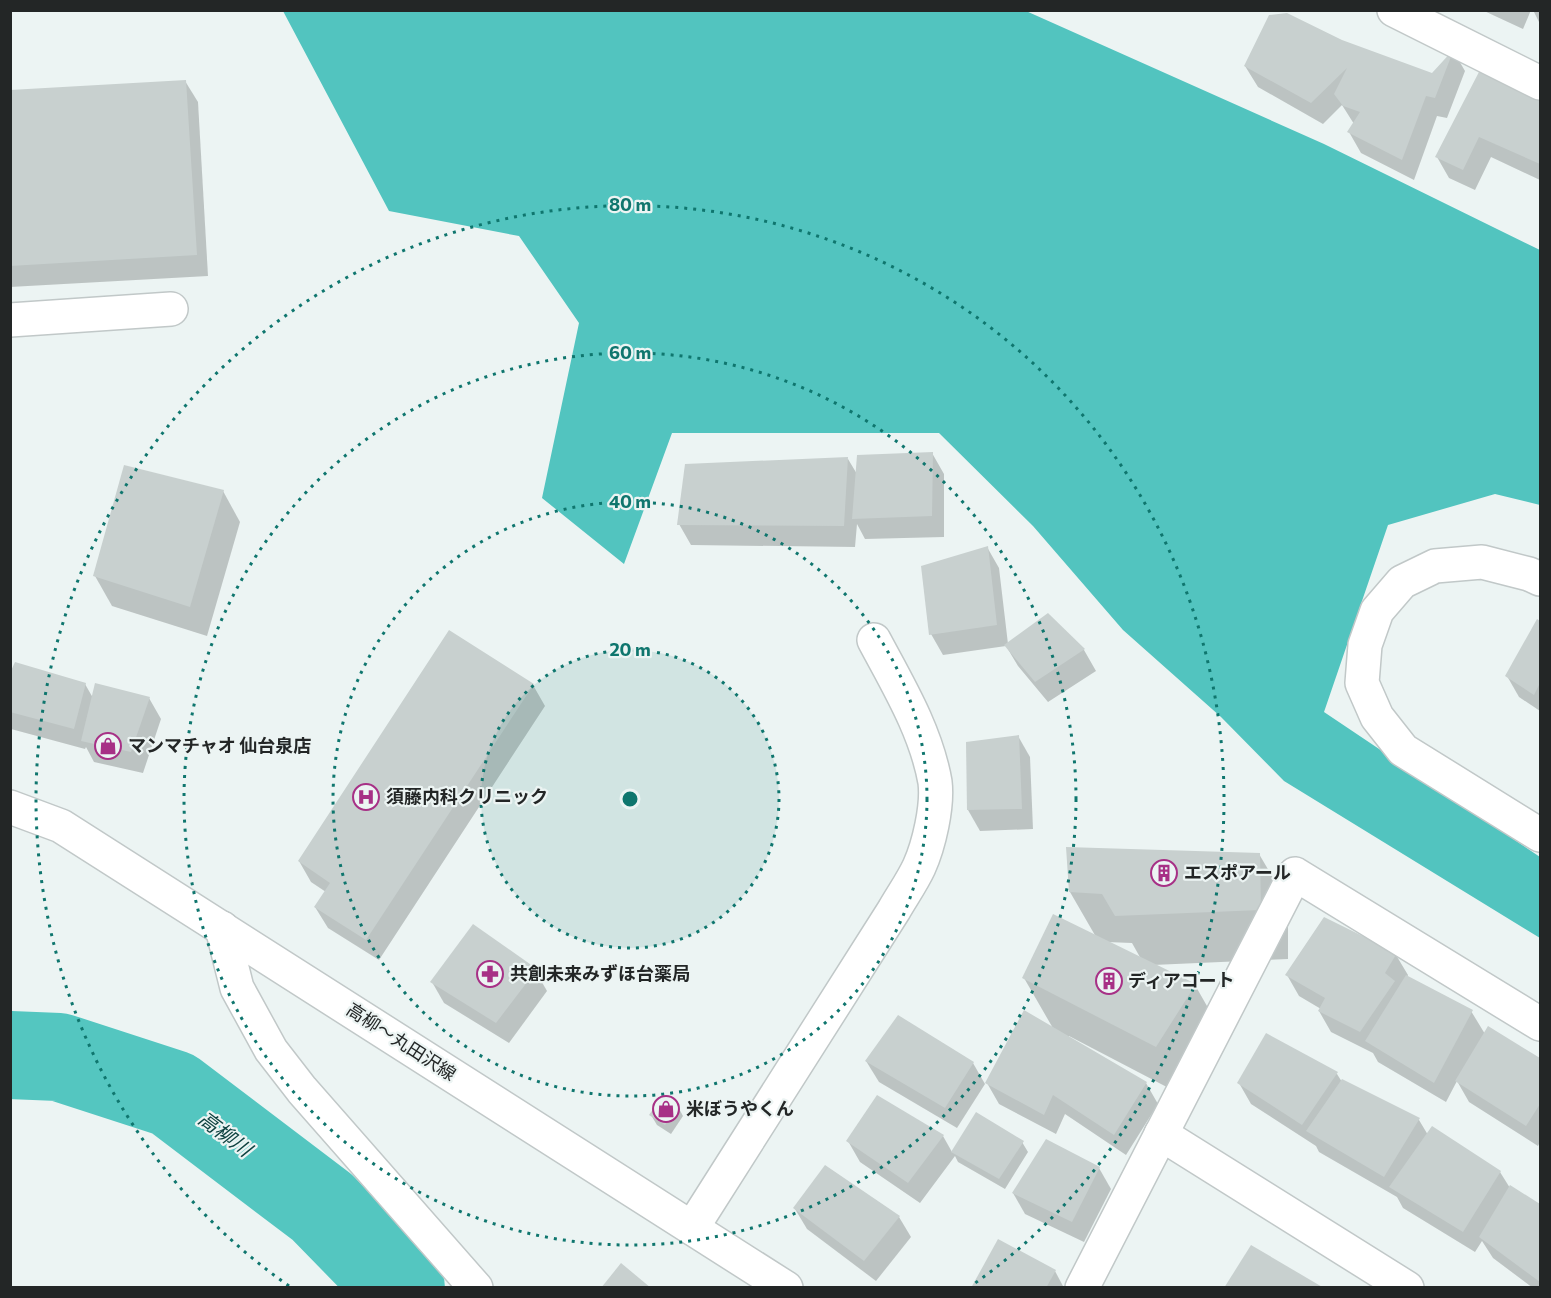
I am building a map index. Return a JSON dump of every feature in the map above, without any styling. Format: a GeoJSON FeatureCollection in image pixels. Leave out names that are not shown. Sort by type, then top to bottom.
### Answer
{"type":"FeatureCollection","features":[{"type":"Feature","properties":{"kind":"street"},"geometry":{"type":"LineString","coordinates":[[1394,10],[1540,82]]}},
{"type":"Feature","properties":{"kind":"street"},"geometry":{"type":"LineString","coordinates":[[10,320],[171,309]]}},
{"type":"Feature","properties":{"kind":"street"},"geometry":{"type":"LineString","coordinates":[[1540,579],[1482,562],[1435,566],[1402,582],[1377,611],[1365,645],[1362,683],[1377,717],[1403,750],[1540,835]]}},
{"type":"Feature","properties":{"kind":"street"},"geometry":{"type":"LineString","coordinates":[[692,1228],[919,867],[933,819],[935,784],[912,711],[874,640]]}},
{"type":"Feature","properties":{"kind":"street","name":"高柳～丸田沢線"},"geometry":{"type":"LineString","coordinates":[[10,807],[61,826],[786,1287]]}},
{"type":"Feature","properties":{"kind":"street"},"geometry":{"type":"LineString","coordinates":[[1082,1287],[1295,874],[1540,1024]]}},
{"type":"Feature","properties":{"kind":"street"},"geometry":{"type":"LineString","coordinates":[[222,928],[237,988],[271,1050],[302,1090],[476,1287]]}},
{"type":"Feature","properties":{"kind":"street"},"geometry":{"type":"LineString","coordinates":[[1161,1134],[1407,1287]]}},
{"type":"Feature","properties":{"kind":"shaded area"},"geometry":{"type":"Polygon","coordinates":[[[283,11],[1026,11],[1324,144],[1540,250],[1540,505],[1495,494],[1388,525],[1324,712],[1540,857],[1540,938],[1284,781],[1221,717],[1123,630],[1033,526],[939,433],[672,433],[624,564],[542,498],[579,323],[519,236],[389,211],[283,11]]]}},
{"type":"Feature","properties":{"kind":"building"},"geometry":{"type":"Polygon","coordinates":[[[1287,13],[1342,40],[1432,73],[1454,49],[1435,98],[1426,96],[1402,160],[1347,132],[1360,112],[1343,106],[1334,94],[1347,68],[1311,103],[1244,66],[1269,15],[1287,13]]]}},
{"type":"Feature","properties":{"kind":"building"},"geometry":{"type":"Polygon","coordinates":[[[1480,70],[1540,96],[1540,164],[1479,137],[1463,170],[1435,157],[1480,70]]]}},
{"type":"Feature","properties":{"kind":"building"},"geometry":{"type":"Polygon","coordinates":[[[186,80],[197,255],[10,266],[10,90],[186,80]]]}},
{"type":"Feature","properties":{"kind":"building"},"geometry":{"type":"Polygon","coordinates":[[[933,452],[932,516],[852,519],[857,455],[933,452]]]}},
{"type":"Feature","properties":{"kind":"building"},"geometry":{"type":"Polygon","coordinates":[[[848,457],[844,526],[677,525],[685,464],[848,457]]]}},
{"type":"Feature","properties":{"kind":"building"},"geometry":{"type":"Polygon","coordinates":[[[124,465],[224,490],[190,607],[93,576],[124,465]]]}},
{"type":"Feature","properties":{"kind":"building"},"geometry":{"type":"Polygon","coordinates":[[[988,546],[997,625],[929,635],[921,566],[988,546]]]}},
{"type":"Feature","properties":{"kind":"building"},"geometry":{"type":"Polygon","coordinates":[[[1048,613],[1085,649],[1035,682],[1004,645],[1048,613]]]}},
{"type":"Feature","properties":{"kind":"building"},"geometry":{"type":"Polygon","coordinates":[[[1537,619],[1540,621],[1540,683],[1534,695],[1505,676],[1537,619]]]}},
{"type":"Feature","properties":{"kind":"building"},"geometry":{"type":"Polygon","coordinates":[[[449,630],[534,684],[366,940],[314,907],[330,883],[298,861],[449,630]]]}},
{"type":"Feature","properties":{"kind":"building"},"geometry":{"type":"Polygon","coordinates":[[[15,662],[86,683],[74,729],[10,712],[10,673],[15,662]]]}},
{"type":"Feature","properties":{"kind":"building"},"geometry":{"type":"Polygon","coordinates":[[[95,683],[150,697],[131,752],[81,741],[95,683]]]}},
{"type":"Feature","properties":{"kind":"building"},"geometry":{"type":"Polygon","coordinates":[[[1019,735],[1022,809],[967,810],[966,742],[1019,735]]]}},
{"type":"Feature","properties":{"kind":"building","name":"エスポアール"},"geometry":{"type":"Polygon","coordinates":[[[1066,847],[1260,853],[1261,910],[1115,916],[1102,894],[1069,892],[1066,847]]]}},
{"type":"Feature","properties":{"kind":"building","name":"ディアコート"},"geometry":{"type":"Polygon","coordinates":[[[1053,914],[1196,984],[1156,1047],[1022,978],[1053,914]]]}},
{"type":"Feature","properties":{"kind":"building"},"geometry":{"type":"Polygon","coordinates":[[[1324,917],[1397,953],[1385,973],[1395,981],[1360,1032],[1318,1011],[1325,998],[1285,975],[1324,917]]]}},
{"type":"Feature","properties":{"kind":"building"},"geometry":{"type":"Polygon","coordinates":[[[473,924],[537,969],[496,1023],[430,982],[473,924]]]}},
{"type":"Feature","properties":{"kind":"building"},"geometry":{"type":"Polygon","coordinates":[[[1406,975],[1473,1010],[1434,1083],[1365,1041],[1406,975]]]}},
{"type":"Feature","properties":{"kind":"building"},"geometry":{"type":"Polygon","coordinates":[[[1024,1010],[1147,1082],[1114,1135],[1053,1095],[1044,1115],[985,1083],[1024,1010]]]}},
{"type":"Feature","properties":{"kind":"building"},"geometry":{"type":"Polygon","coordinates":[[[898,1015],[974,1062],[945,1108],[865,1061],[898,1015]]]}},
{"type":"Feature","properties":{"kind":"building"},"geometry":{"type":"Polygon","coordinates":[[[1488,1026],[1540,1058],[1540,1104],[1526,1126],[1455,1081],[1488,1026]]]}},
{"type":"Feature","properties":{"kind":"building"},"geometry":{"type":"Polygon","coordinates":[[[1266,1033],[1338,1072],[1302,1125],[1237,1083],[1266,1033]]]}},
{"type":"Feature","properties":{"kind":"building"},"geometry":{"type":"Polygon","coordinates":[[[1342,1079],[1420,1118],[1384,1177],[1306,1131],[1342,1079]]]}},
{"type":"Feature","properties":{"kind":"building"},"geometry":{"type":"Polygon","coordinates":[[[663,1095],[678,1104],[665,1125],[649,1115],[663,1095]]]}},
{"type":"Feature","properties":{"kind":"building"},"geometry":{"type":"Polygon","coordinates":[[[877,1095],[944,1135],[908,1183],[846,1141],[877,1095]]]}},
{"type":"Feature","properties":{"kind":"building"},"geometry":{"type":"Polygon","coordinates":[[[976,1112],[1024,1141],[999,1179],[951,1152],[976,1112]]]}},
{"type":"Feature","properties":{"kind":"building"},"geometry":{"type":"Polygon","coordinates":[[[1432,1126],[1501,1171],[1463,1232],[1389,1187],[1432,1126]]]}},
{"type":"Feature","properties":{"kind":"building"},"geometry":{"type":"Polygon","coordinates":[[[1046,1139],[1100,1167],[1072,1222],[1012,1193],[1046,1139]]]}},
{"type":"Feature","properties":{"kind":"building"},"geometry":{"type":"Polygon","coordinates":[[[825,1165],[900,1216],[864,1261],[793,1208],[825,1165]]]}},
{"type":"Feature","properties":{"kind":"building"},"geometry":{"type":"Polygon","coordinates":[[[1510,1185],[1540,1204],[1540,1282],[1479,1237],[1510,1185]]]}},
{"type":"Feature","properties":{"kind":"building"},"geometry":{"type":"Polygon","coordinates":[[[998,1239],[1056,1270],[1046,1288],[971,1288],[998,1239]]]}},
{"type":"Feature","properties":{"kind":"building"},"geometry":{"type":"Polygon","coordinates":[[[1251,1245],[1324,1288],[1224,1288],[1251,1245]]]}},
{"type":"Feature","properties":{"kind":"building"},"geometry":{"type":"Polygon","coordinates":[[[621,1263],[651,1288],[601,1288],[621,1263]]]}},
{"type":"Feature","properties":{"kind":"waterway","name":"高柳川"},"geometry":{"type":"LineString","coordinates":[[10,1055],[59,1057],[173,1094],[322,1207],[401,1288]]}},
{"type":"Feature","properties":{"kind":"place","name":"マンマチャオ 仙台泉店"},"geometry":{"type":"Point","coordinates":[108,746]}},
{"type":"Feature","properties":{"kind":"place","name":"須藤内科クリニック"},"geometry":{"type":"Point","coordinates":[366,797]}},
{"type":"Feature","properties":{"kind":"place","name":"エスポアール"},"geometry":{"type":"Point","coordinates":[1164,873]}},
{"type":"Feature","properties":{"kind":"place","name":"共創未来みずほ台薬局"},"geometry":{"type":"Point","coordinates":[490,974]}},
{"type":"Feature","properties":{"kind":"place","name":"ディアコート"},"geometry":{"type":"Point","coordinates":[1109,981]}},
{"type":"Feature","properties":{"kind":"place","name":"米ぼうやくん"},"geometry":{"type":"Point","coordinates":[666,1109]}}]}
